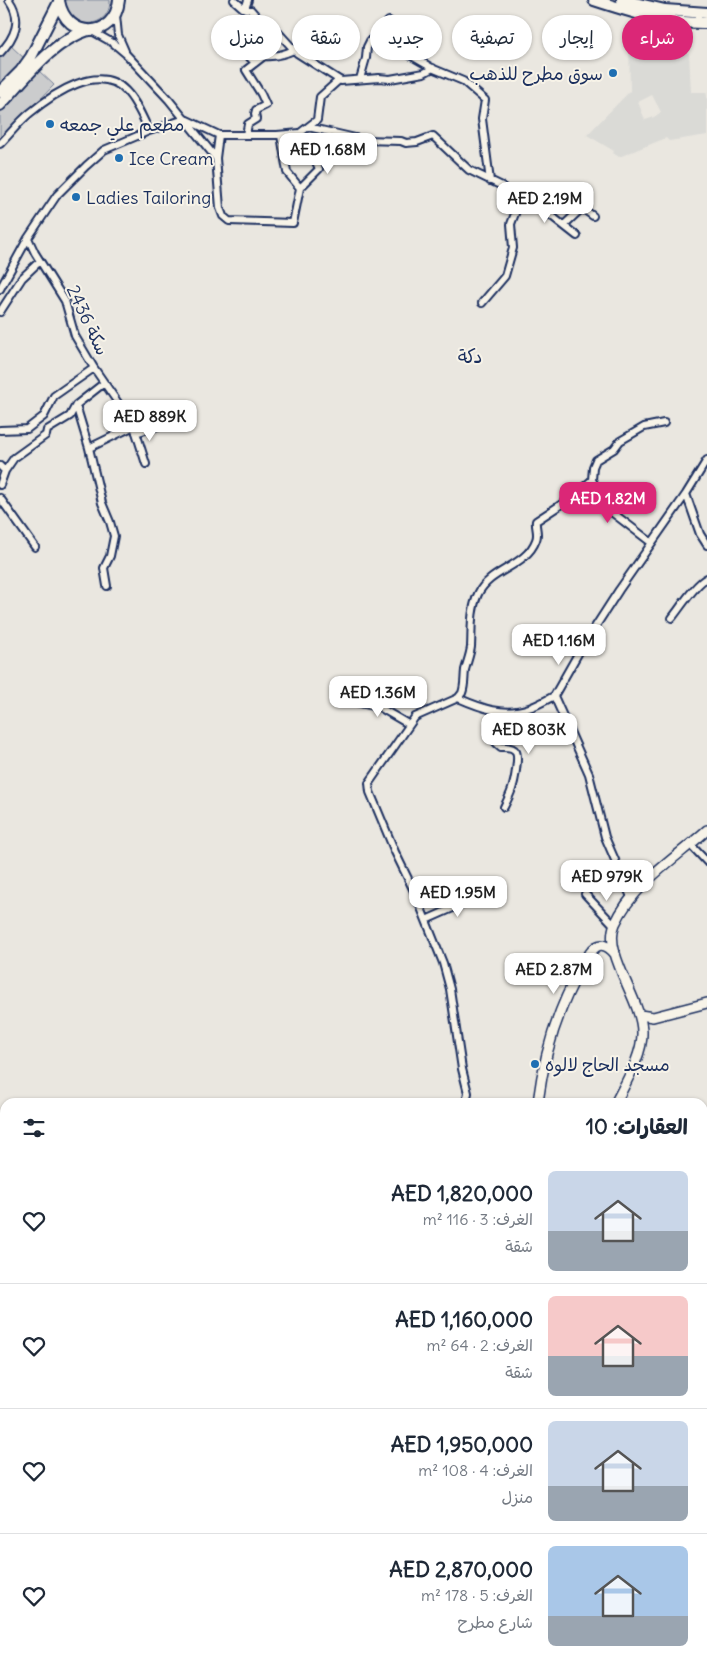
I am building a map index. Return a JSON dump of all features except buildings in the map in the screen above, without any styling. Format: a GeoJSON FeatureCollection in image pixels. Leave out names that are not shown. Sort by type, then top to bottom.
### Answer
{"type":"FeatureCollection","features":[{"type":"Feature","properties":{"kind":"main road"},"geometry":{"type":"LineString","coordinates":[[594,0],[651,17],[707,23]]}},
{"type":"Feature","properties":{"kind":"main road"},"geometry":{"type":"LineString","coordinates":[[622,0],[665,10],[707,13]]}},
{"type":"Feature","properties":{"kind":"main road"},"geometry":{"type":"LineString","coordinates":[[59,1],[66,19],[72,25],[80,29],[89,30]]}},
{"type":"Feature","properties":{"kind":"main road"},"geometry":{"type":"LineString","coordinates":[[0,92],[32,57],[59,1]]}},
{"type":"Feature","properties":{"kind":"main road"},"geometry":{"type":"LineString","coordinates":[[0,105],[52,51],[75,34],[105,26],[119,5]]}},
{"type":"Feature","properties":{"kind":"main road"},"geometry":{"type":"LineString","coordinates":[[621,1098],[640,1047],[642,1034],[640,1015],[615,954],[612,941],[614,924],[631,897],[642,885],[707,830]]}},
{"type":"Feature","properties":{"kind":"main road"},"geometry":{"type":"LineString","coordinates":[[539,1098],[553,1031],[572,983],[590,952],[596,946],[604,945],[615,954]]}},
{"type":"Feature","properties":{"kind":"main road"},"geometry":{"type":"LineString","coordinates":[[640,1015],[653,1016],[707,1003]]}},
{"type":"Feature","properties":{"kind":"street"},"geometry":{"type":"LineString","coordinates":[[0,53],[16,32],[16,18],[13,5],[9,0]]}},
{"type":"Feature","properties":{"kind":"street"},"geometry":{"type":"LineString","coordinates":[[234,0],[251,10],[255,15]]}},
{"type":"Feature","properties":{"kind":"street"},"geometry":{"type":"LineString","coordinates":[[245,8],[248,0]]}},
{"type":"Feature","properties":{"kind":"street"},"geometry":{"type":"LineString","coordinates":[[119,5],[118,35],[126,54]]}},
{"type":"Feature","properties":{"kind":"street"},"geometry":{"type":"LineString","coordinates":[[89,30],[112,43],[126,54],[185,119],[216,158]]}},
{"type":"Feature","properties":{"kind":"street"},"geometry":{"type":"LineString","coordinates":[[282,37],[292,48]]}},
{"type":"Feature","properties":{"kind":"street"},"geometry":{"type":"LineString","coordinates":[[360,79],[370,41]]}},
{"type":"Feature","properties":{"kind":"street"},"geometry":{"type":"LineString","coordinates":[[252,60],[255,63]]}},
{"type":"Feature","properties":{"kind":"street"},"geometry":{"type":"LineString","coordinates":[[246,135],[248,124],[256,120],[254,114],[256,110],[266,106],[246,70],[259,60]]}},
{"type":"Feature","properties":{"kind":"street"},"geometry":{"type":"LineString","coordinates":[[307,60],[339,80],[408,77],[424,73],[433,68]]}},
{"type":"Feature","properties":{"kind":"street"},"geometry":{"type":"LineString","coordinates":[[419,60],[463,81],[484,100],[482,118],[490,181]]}},
{"type":"Feature","properties":{"kind":"street"},"geometry":{"type":"LineString","coordinates":[[0,144],[29,114],[50,98],[87,80],[109,80],[126,90],[149,131]]}},
{"type":"Feature","properties":{"kind":"street"},"geometry":{"type":"LineString","coordinates":[[0,289],[28,238],[57,195],[104,150],[149,131],[185,119],[219,135],[300,133],[317,120],[320,96],[339,80]]}},
{"type":"Feature","properties":{"kind":"street"},"geometry":{"type":"LineString","coordinates":[[308,126],[364,140],[400,141],[406,143],[417,142],[434,136],[469,170],[502,186],[516,211],[511,224],[512,248],[505,276],[482,303]]}},
{"type":"Feature","properties":{"kind":"street"},"geometry":{"type":"LineString","coordinates":[[281,134],[287,172],[300,188]]}},
{"type":"Feature","properties":{"kind":"street"},"geometry":{"type":"LineString","coordinates":[[219,135],[216,158],[221,212],[225,219],[229,221],[293,223],[300,188],[319,169],[312,152]]}},
{"type":"Feature","properties":{"kind":"street"},"geometry":{"type":"LineString","coordinates":[[359,150],[360,144],[364,140]]}},
{"type":"Feature","properties":{"kind":"street"},"geometry":{"type":"LineString","coordinates":[[549,214],[568,198],[593,216]]}},
{"type":"Feature","properties":{"kind":"street"},"geometry":{"type":"LineString","coordinates":[[514,206],[540,207],[577,236]]}},
{"type":"Feature","properties":{"kind":"street"},"geometry":{"type":"LineString","coordinates":[[564,225],[582,208]]}},
{"type":"Feature","properties":{"kind":"street","name":"سكة 2436"},"geometry":{"type":"LineString","coordinates":[[28,238],[65,301],[75,336],[135,430],[146,464]]}},
{"type":"Feature","properties":{"kind":"street"},"geometry":{"type":"LineString","coordinates":[[0,312],[22,278],[40,261]]}},
{"type":"Feature","properties":{"kind":"street"},"geometry":{"type":"LineString","coordinates":[[0,430],[27,429],[44,416],[54,396],[94,368]]}},
{"type":"Feature","properties":{"kind":"street"},"geometry":{"type":"LineString","coordinates":[[0,486],[3,469],[14,458],[46,435],[47,430],[70,416],[76,405],[104,383]]}},
{"type":"Feature","properties":{"kind":"street"},"geometry":{"type":"LineString","coordinates":[[76,405],[89,448],[102,503],[114,536],[110,556],[104,568],[107,586]]}},
{"type":"Feature","properties":{"kind":"street"},"geometry":{"type":"LineString","coordinates":[[89,448],[135,430],[172,422]]}},
{"type":"Feature","properties":{"kind":"street"},"geometry":{"type":"LineString","coordinates":[[652,543],[609,510],[592,480],[596,460],[644,427],[664,423]]}},
{"type":"Feature","properties":{"kind":"street"},"geometry":{"type":"LineString","coordinates":[[458,698],[495,712],[529,708],[554,696],[579,652],[619,590],[686,494],[707,460]]}},
{"type":"Feature","properties":{"kind":"street"},"geometry":{"type":"LineString","coordinates":[[467,1098],[468,1093],[462,1069],[450,989],[443,963],[426,920],[391,844],[370,792],[369,783],[408,724],[415,717],[422,712],[458,698],[464,686],[465,670],[470,650],[472,609],[478,592],[486,582],[522,558],[531,548],[538,534],[536,525],[539,518],[571,498],[592,480]]}},
{"type":"Feature","properties":{"kind":"street"},"geometry":{"type":"LineString","coordinates":[[686,494],[700,534],[707,545]]}},
{"type":"Feature","properties":{"kind":"street"},"geometry":{"type":"LineString","coordinates":[[0,498],[35,547]]}},
{"type":"Feature","properties":{"kind":"street"},"geometry":{"type":"LineString","coordinates":[[672,618],[702,580],[707,578]]}},
{"type":"Feature","properties":{"kind":"street"},"geometry":{"type":"LineString","coordinates":[[554,696],[589,774],[605,837],[631,897]]}},
{"type":"Feature","properties":{"kind":"street"},"geometry":{"type":"LineString","coordinates":[[352,701],[379,707],[408,724]]}},
{"type":"Feature","properties":{"kind":"street"},"geometry":{"type":"LineString","coordinates":[[495,712],[490,734],[492,739],[501,747],[510,747],[515,750],[518,756],[515,783],[504,807]]}},
{"type":"Feature","properties":{"kind":"street"},"geometry":{"type":"LineString","coordinates":[[691,844],[707,862]]}},
{"type":"Feature","properties":{"kind":"street"},"geometry":{"type":"LineString","coordinates":[[584,894],[614,924]]}},
{"type":"Feature","properties":{"kind":"street"},"geometry":{"type":"LineString","coordinates":[[426,920],[471,900],[484,897]]}},
{"type":"Feature","properties":{"kind":"shaded area"},"geometry":{"type":"Polygon","coordinates":[[[65,0],[110,0],[104,17],[97,22],[89,23],[80,22],[73,18],[65,0]]]}},
{"type":"Feature","properties":{"kind":"shaded area"},"geometry":{"type":"Polygon","coordinates":[[[10,45],[26,60],[0,87],[0,55],[10,45]]]}},
{"type":"Feature","properties":{"kind":"shaded area"},"geometry":{"type":"Polygon","coordinates":[[[629,60],[689,60],[691,92],[706,92],[707,96],[707,135],[669,141],[666,138],[619,157],[613,153],[614,151],[587,135],[630,91],[629,60]],[[652,95],[638,102],[645,120],[661,112],[652,95]]]}},
{"type":"Feature","properties":{"kind":"shaded area"},"geometry":{"type":"Polygon","coordinates":[[[38,70],[54,85],[0,141],[0,109],[38,70]]]}},
{"type":"Feature","properties":{"kind":"place","name":"سوق مطرح للذهب"},"geometry":{"type":"Point","coordinates":[613,73]}},
{"type":"Feature","properties":{"kind":"place","name":"مطعم علي جمعه"},"geometry":{"type":"Point","coordinates":[50,124]}},
{"type":"Feature","properties":{"kind":"place","name":"Ice Cream"},"geometry":{"type":"Point","coordinates":[119,158]}},
{"type":"Feature","properties":{"kind":"place","name":"Ladies Tailoring"},"geometry":{"type":"Point","coordinates":[76,197]}},
{"type":"Feature","properties":{"kind":"place","name":"مسجد الحاج لالوه"},"geometry":{"type":"Point","coordinates":[535,1064]}},
{"type":"Feature","properties":{"kind":"district","name":"دكة"},"geometry":{"type":"Point","coordinates":[470,356]}}]}
